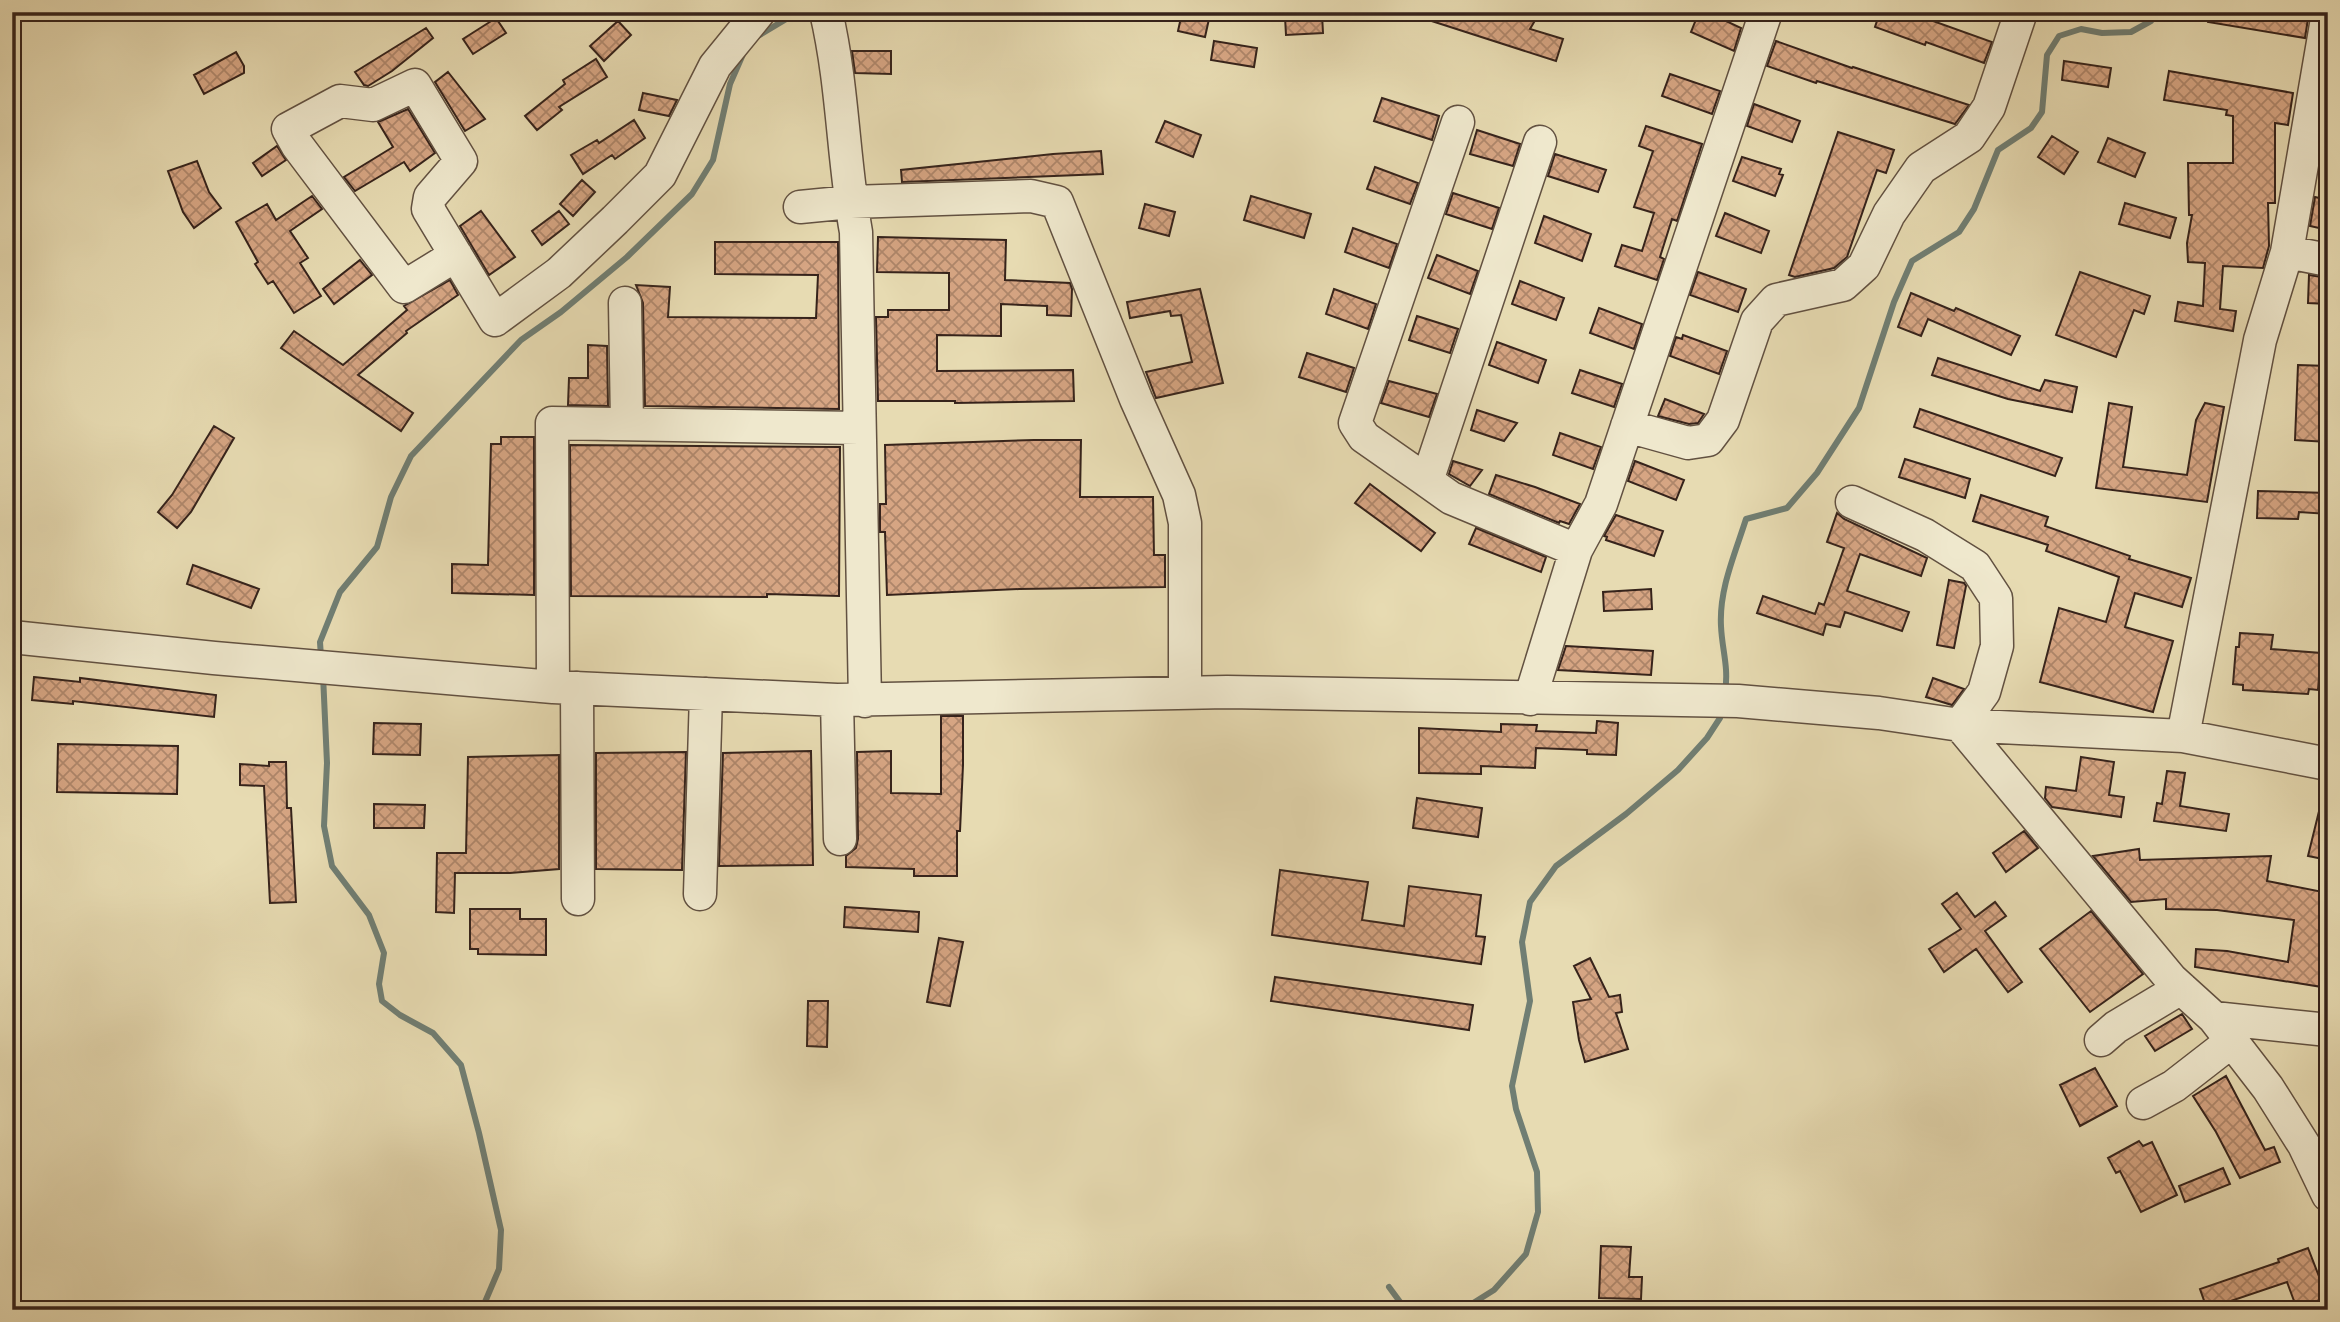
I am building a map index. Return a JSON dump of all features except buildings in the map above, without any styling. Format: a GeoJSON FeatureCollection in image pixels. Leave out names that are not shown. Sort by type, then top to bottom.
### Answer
{"type":"FeatureCollection","features":[{"type":"Feature","properties":{"kind":"street"},"geometry":{"type":"LineString","coordinates":[[456,255],[404,287],[297,145],[288,129],[340,101],[373,105],[415,85],[461,161],[430,197],[428,209],[456,255],[495,320],[559,273],[660,175],[715,66],[759,12]]}},
{"type":"Feature","properties":{"kind":"street"},"geometry":{"type":"LineString","coordinates":[[826,12],[847,149],[856,232],[859,428],[851,701],[840,839]]}},
{"type":"Feature","properties":{"kind":"street"},"geometry":{"type":"LineString","coordinates":[[1530,699],[1576,550],[1601,503],[1766,12]]}},
{"type":"Feature","properties":{"kind":"street"},"geometry":{"type":"LineString","coordinates":[[1627,426],[1688,443],[1708,440],[1723,420],[1756,321],[1776,300],[1843,285],[1864,266],[1889,214],[1921,168],[1969,137],[1989,107],[2021,12]]}},
{"type":"Feature","properties":{"kind":"street"},"geometry":{"type":"LineString","coordinates":[[2183,736],[2260,340],[2287,251],[2328,13]]}},
{"type":"Feature","properties":{"kind":"street"},"geometry":{"type":"LineString","coordinates":[[1458,122],[1355,423],[1364,437],[1451,498],[1576,550]]}},
{"type":"Feature","properties":{"kind":"street"},"geometry":{"type":"LineString","coordinates":[[1427,481],[1540,142]]}},
{"type":"Feature","properties":{"kind":"street"},"geometry":{"type":"LineString","coordinates":[[800,207],[851,202],[1031,196],[1057,201],[1136,400],[1179,495],[1185,523],[1205,693]]}},
{"type":"Feature","properties":{"kind":"street"},"geometry":{"type":"LineString","coordinates":[[2287,251],[2328,260]]}},
{"type":"Feature","properties":{"kind":"street"},"geometry":{"type":"LineString","coordinates":[[625,303],[626,424]]}},
{"type":"Feature","properties":{"kind":"street"},"geometry":{"type":"LineString","coordinates":[[578,899],[552,423],[859,428]]}},
{"type":"Feature","properties":{"kind":"street"},"geometry":{"type":"LineString","coordinates":[[1852,502],[1926,536],[1975,566],[1996,598],[1997,646],[1984,692],[1960,725]]}},
{"type":"Feature","properties":{"kind":"street"},"geometry":{"type":"LineString","coordinates":[[12,636],[565,688],[851,701],[1205,693],[1738,701],[1879,713],[1960,725],[2183,736],[2328,764]]}},
{"type":"Feature","properties":{"kind":"street"},"geometry":{"type":"LineString","coordinates":[[700,894],[706,694]]}},
{"type":"Feature","properties":{"kind":"street"},"geometry":{"type":"LineString","coordinates":[[1960,725],[2171,978],[2223,1030],[2268,1088],[2304,1144],[2328,1195]]}},
{"type":"Feature","properties":{"kind":"street"},"geometry":{"type":"LineString","coordinates":[[2101,1040],[2116,1027],[2181,988]]}},
{"type":"Feature","properties":{"kind":"street"},"geometry":{"type":"LineString","coordinates":[[2143,1103],[2174,1086],[2223,1030],[2328,1030]]}},
{"type":"Feature","properties":{"kind":"waterway"},"geometry":{"type":"LineString","coordinates":[[758,36],[798,12]]}},
{"type":"Feature","properties":{"kind":"waterway"},"geometry":{"type":"LineString","coordinates":[[1725,692],[1726,666],[1721,612],[1729,572],[1746,519],[1787,508],[1817,473],[1859,408],[1894,302],[1912,261],[1959,232],[1974,209],[1998,150],[2031,128],[2042,112],[2047,55],[2059,36],[2081,29],[2102,33],[2131,32],[2151,21],[2157,12]]}},
{"type":"Feature","properties":{"kind":"waterway"},"geometry":{"type":"LineString","coordinates":[[321,657],[320,642],[340,592],[377,547],[391,497],[411,456],[521,340],[561,312],[627,257],[692,194],[713,160],[730,84],[744,52]]}},
{"type":"Feature","properties":{"kind":"waterway"},"geometry":{"type":"LineString","coordinates":[[323,675],[327,763],[324,826],[332,866],[369,915],[384,953],[379,984],[382,1001],[400,1015],[433,1033],[461,1065],[501,1230],[499,1269],[485,1302],[486,1310]]}},
{"type":"Feature","properties":{"kind":"waterway"},"geometry":{"type":"LineString","coordinates":[[1462,1310],[1494,1290],[1526,1254],[1538,1212],[1537,1172],[1516,1109],[1512,1086],[1530,1001],[1522,942],[1530,902],[1556,866],[1626,814],[1678,770],[1707,738],[1720,718],[1722,709]]}},
{"type":"Feature","properties":{"kind":"waterway"},"geometry":{"type":"LineString","coordinates":[[1389,1287],[1406,1310]]}}]}
